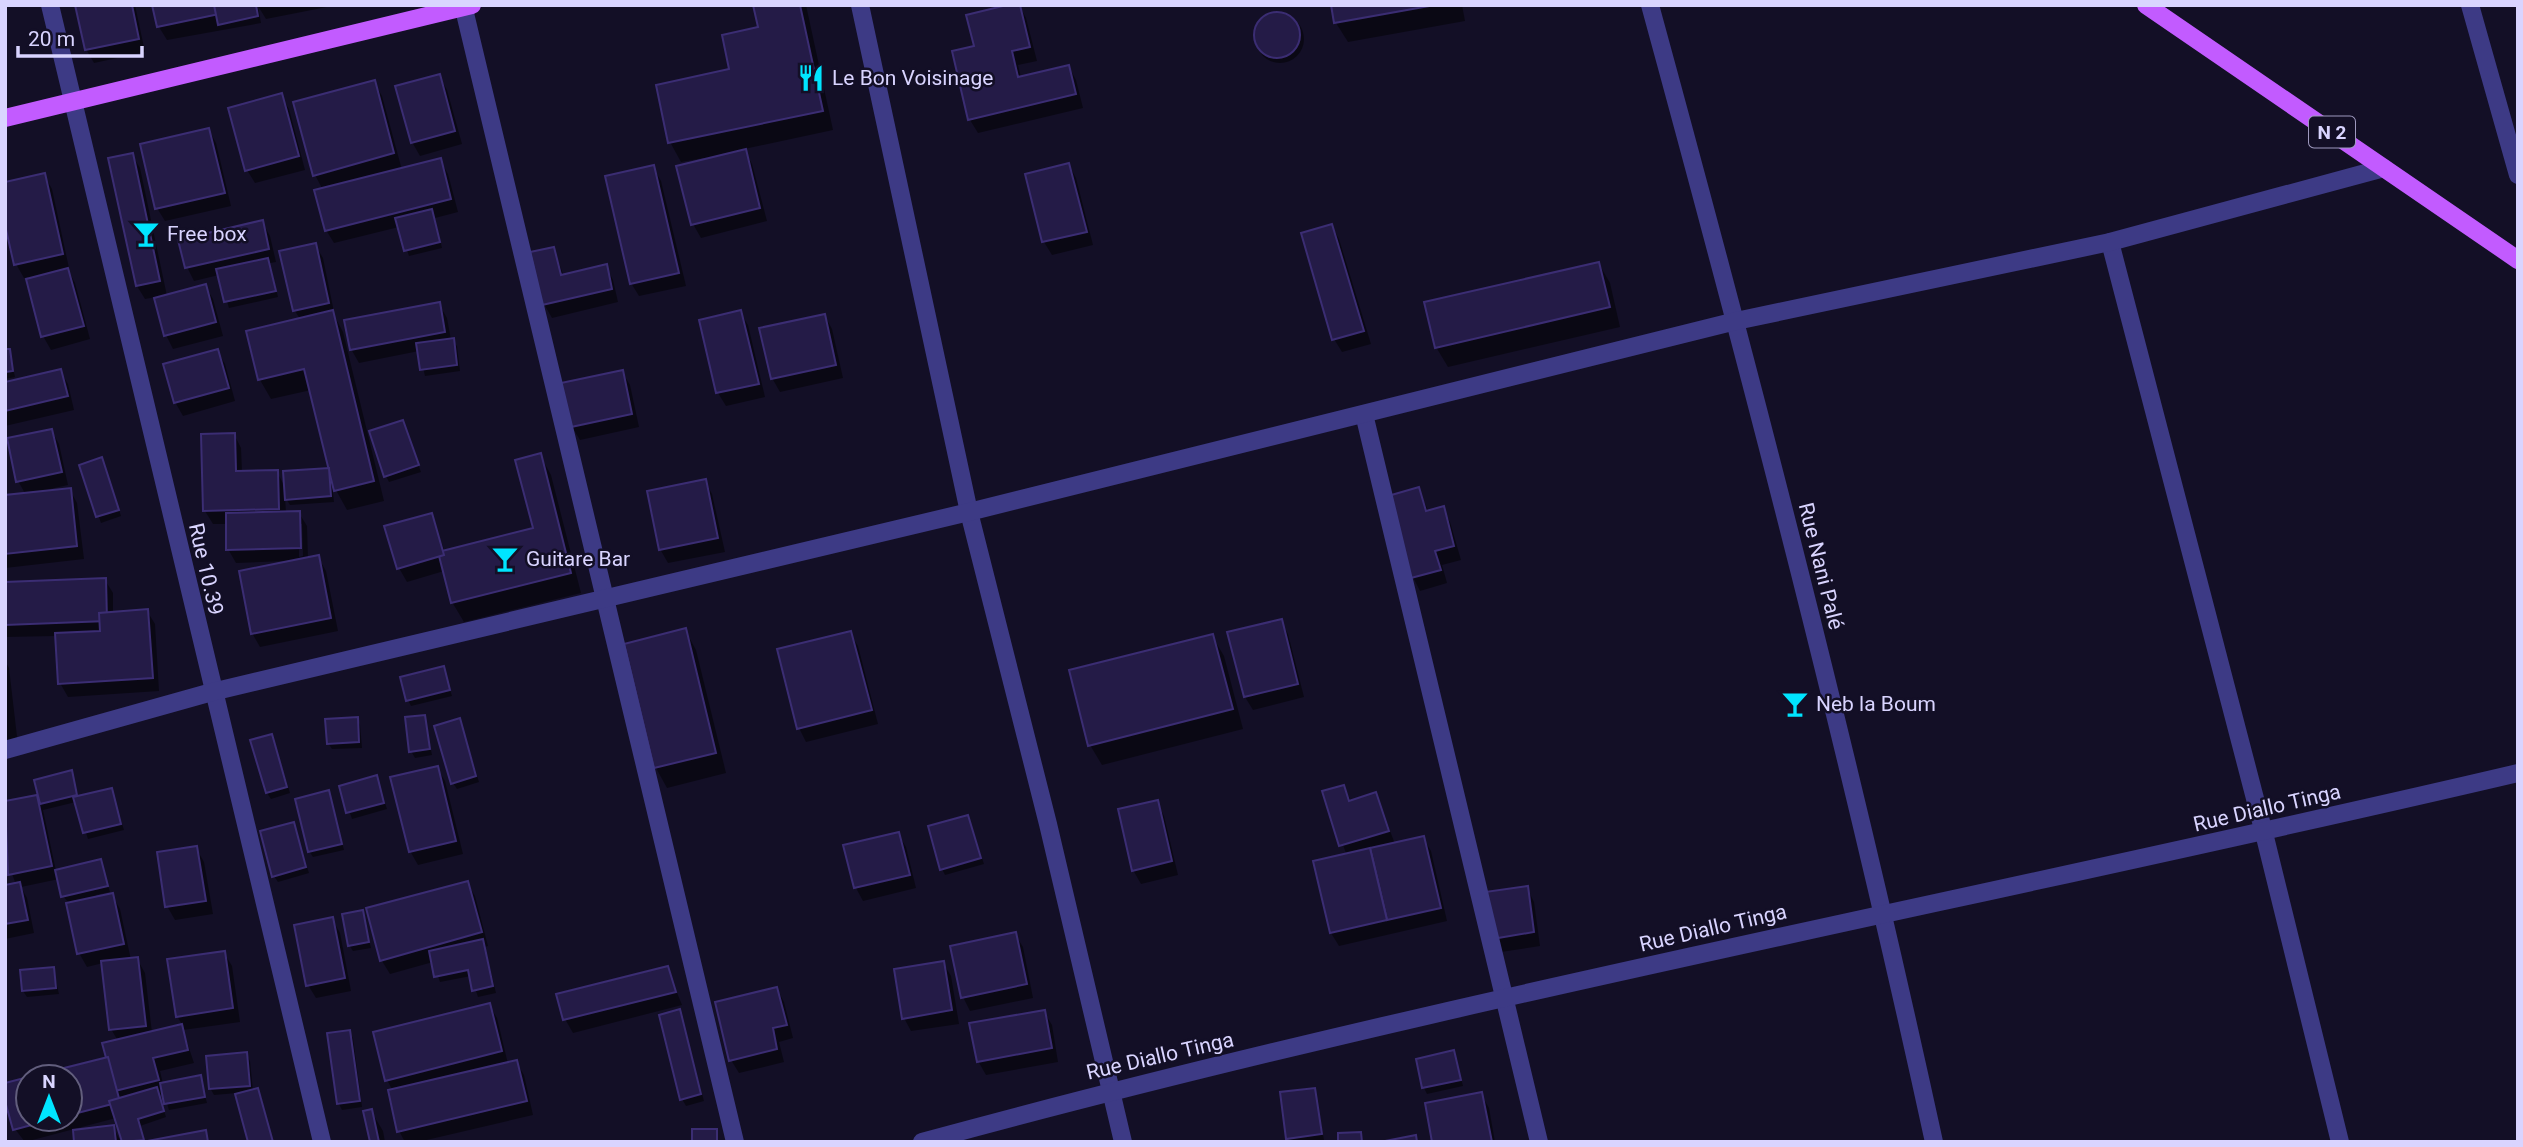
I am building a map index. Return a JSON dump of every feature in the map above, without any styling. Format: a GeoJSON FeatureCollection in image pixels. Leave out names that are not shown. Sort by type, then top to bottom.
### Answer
{"type":"FeatureCollection","features":[{"type":"Feature","properties":{"kind":"main road","name":"N 2"},"geometry":{"type":"LineString","coordinates":[[2146,5],[2518,260]]}},
{"type":"Feature","properties":{"kind":"main road"},"geometry":{"type":"LineString","coordinates":[[5,118],[466,6]]}},
{"type":"Feature","properties":{"kind":"street","name":"Rue 10.39"},"geometry":{"type":"LineString","coordinates":[[50,5],[321,1142]]}},
{"type":"Feature","properties":{"kind":"street"},"geometry":{"type":"LineString","coordinates":[[860,5],[969,512],[1048,824],[1123,1142]]}},
{"type":"Feature","properties":{"kind":"street","name":"Rue Nani Palé"},"geometry":{"type":"LineString","coordinates":[[1650,5],[1736,321],[1884,913],[1934,1142]]}},
{"type":"Feature","properties":{"kind":"street"},"geometry":{"type":"LineString","coordinates":[[2470,5],[2513,141],[2518,176]]}},
{"type":"Feature","properties":{"kind":"street"},"geometry":{"type":"LineString","coordinates":[[466,6],[736,1142]]}},
{"type":"Feature","properties":{"kind":"street"},"geometry":{"type":"LineString","coordinates":[[5,750],[212,692],[969,512],[1736,321],[2110,242],[2384,168]]}},
{"type":"Feature","properties":{"kind":"street"},"geometry":{"type":"LineString","coordinates":[[2110,242],[2264,832],[2340,1142]]}},
{"type":"Feature","properties":{"kind":"street"},"geometry":{"type":"LineString","coordinates":[[1364,414],[1539,1142]]}},
{"type":"Feature","properties":{"kind":"street","name":"Rue Diallo Tinga"},"geometry":{"type":"LineString","coordinates":[[922,1142],[1110,1090],[1884,913],[2264,832],[2518,773]]}},
{"type":"Feature","properties":{"kind":"building"},"geometry":{"type":"Polygon","coordinates":[[[75,5],[132,5],[139,39],[85,50],[75,5]]]}},
{"type":"Feature","properties":{"kind":"building"},"geometry":{"type":"Polygon","coordinates":[[[152,5],[222,5],[224,13],[157,27],[152,5]]]}},
{"type":"Feature","properties":{"kind":"building"},"geometry":{"type":"Polygon","coordinates":[[[214,5],[256,5],[258,16],[218,25],[214,5]]]}},
{"type":"Feature","properties":{"kind":"building"},"geometry":{"type":"Polygon","coordinates":[[[753,5],[800,5],[823,111],[668,143],[656,85],[729,69],[722,35],[758,27],[753,5]]]}},
{"type":"Feature","properties":{"kind":"building"},"geometry":{"type":"Polygon","coordinates":[[[1007,5],[1020,5],[1030,47],[1012,51],[1018,77],[1069,65],[1076,94],[968,120],[952,51],[974,46],[966,15],[1007,5]]]}},
{"type":"Feature","properties":{"kind":"building"},"geometry":{"type":"Polygon","coordinates":[[[1331,5],[1435,5],[1334,23],[1331,5]]]}},
{"type":"Feature","properties":{"kind":"building"},"geometry":{"type":"Polygon","coordinates":[[[1277,12],[1286,13],[1293,19],[1299,26],[1299,44],[1293,51],[1286,57],[1277,58],[1268,57],[1261,51],[1255,44],[1254,35],[1255,26],[1261,19],[1268,13],[1277,12]]]}},
{"type":"Feature","properties":{"kind":"building"},"geometry":{"type":"Polygon","coordinates":[[[440,74],[455,131],[411,143],[395,86],[440,74]]]}},
{"type":"Feature","properties":{"kind":"building"},"geometry":{"type":"Polygon","coordinates":[[[375,80],[394,153],[313,176],[293,102],[375,80]]]}},
{"type":"Feature","properties":{"kind":"building"},"geometry":{"type":"Polygon","coordinates":[[[282,93],[299,156],[245,171],[228,108],[282,93]]]}},
{"type":"Feature","properties":{"kind":"building"},"geometry":{"type":"Polygon","coordinates":[[[209,128],[225,193],[155,209],[140,144],[209,128]]]}},
{"type":"Feature","properties":{"kind":"building"},"geometry":{"type":"Polygon","coordinates":[[[746,149],[760,208],[691,225],[676,166],[746,149]]]}},
{"type":"Feature","properties":{"kind":"building"},"geometry":{"type":"Polygon","coordinates":[[[133,153],[160,281],[136,286],[108,158],[133,153]]]}},
{"type":"Feature","properties":{"kind":"building"},"geometry":{"type":"Polygon","coordinates":[[[441,158],[451,199],[325,231],[314,190],[441,158]]]}},
{"type":"Feature","properties":{"kind":"building"},"geometry":{"type":"Polygon","coordinates":[[[1069,163],[1087,232],[1042,242],[1025,174],[1069,163]]]}},
{"type":"Feature","properties":{"kind":"building"},"geometry":{"type":"Polygon","coordinates":[[[654,165],[679,273],[630,284],[605,176],[654,165]]]}},
{"type":"Feature","properties":{"kind":"building"},"geometry":{"type":"Polygon","coordinates":[[[45,173],[63,254],[14,265],[5,225],[5,182],[45,173]]]}},
{"type":"Feature","properties":{"kind":"building"},"geometry":{"type":"Polygon","coordinates":[[[432,209],[440,242],[404,251],[395,218],[432,209]]]}},
{"type":"Feature","properties":{"kind":"building"},"geometry":{"type":"Polygon","coordinates":[[[263,220],[269,249],[185,268],[178,240],[263,220]]]}},
{"type":"Feature","properties":{"kind":"building"},"geometry":{"type":"Polygon","coordinates":[[[1332,224],[1364,331],[1332,340],[1301,233],[1332,224]]]}},
{"type":"Feature","properties":{"kind":"building"},"geometry":{"type":"Polygon","coordinates":[[[316,243],[329,303],[293,311],[279,251],[316,243]]]}},
{"type":"Feature","properties":{"kind":"building"},"geometry":{"type":"Polygon","coordinates":[[[554,247],[561,275],[607,264],[612,289],[542,305],[530,252],[554,247]]]}},
{"type":"Feature","properties":{"kind":"building"},"geometry":{"type":"Polygon","coordinates":[[[268,258],[276,291],[224,302],[216,269],[268,258]]]}},
{"type":"Feature","properties":{"kind":"building"},"geometry":{"type":"Polygon","coordinates":[[[1599,262],[1610,307],[1435,348],[1424,302],[1599,262]]]}},
{"type":"Feature","properties":{"kind":"building"},"geometry":{"type":"Polygon","coordinates":[[[68,268],[84,326],[41,337],[26,279],[68,268]]]}},
{"type":"Feature","properties":{"kind":"building"},"geometry":{"type":"Polygon","coordinates":[[[206,284],[216,322],[164,336],[154,298],[206,284]]]}},
{"type":"Feature","properties":{"kind":"building"},"geometry":{"type":"Polygon","coordinates":[[[440,302],[445,332],[350,350],[344,320],[440,302]]]}},
{"type":"Feature","properties":{"kind":"building"},"geometry":{"type":"Polygon","coordinates":[[[333,310],[374,481],[334,491],[304,369],[258,380],[246,331],[333,310]]]}},
{"type":"Feature","properties":{"kind":"building"},"geometry":{"type":"Polygon","coordinates":[[[741,310],[759,384],[716,393],[699,320],[741,310]]]}},
{"type":"Feature","properties":{"kind":"building"},"geometry":{"type":"Polygon","coordinates":[[[825,314],[836,365],[771,379],[759,328],[825,314]]]}},
{"type":"Feature","properties":{"kind":"building"},"geometry":{"type":"Polygon","coordinates":[[[454,338],[457,365],[420,370],[416,343],[454,338]]]}},
{"type":"Feature","properties":{"kind":"building"},"geometry":{"type":"Polygon","coordinates":[[[5,349],[10,349],[13,371],[5,372],[5,349]]]}},
{"type":"Feature","properties":{"kind":"building"},"geometry":{"type":"Polygon","coordinates":[[[218,349],[229,388],[174,403],[163,364],[218,349]]]}},
{"type":"Feature","properties":{"kind":"building"},"geometry":{"type":"Polygon","coordinates":[[[61,369],[68,396],[5,411],[5,382],[61,369]]]}},
{"type":"Feature","properties":{"kind":"building"},"geometry":{"type":"Polygon","coordinates":[[[623,370],[632,414],[571,427],[561,383],[623,370]]]}},
{"type":"Feature","properties":{"kind":"building"},"geometry":{"type":"Polygon","coordinates":[[[403,420],[419,465],[384,477],[369,431],[403,420]]]}},
{"type":"Feature","properties":{"kind":"building"},"geometry":{"type":"Polygon","coordinates":[[[52,429],[62,472],[16,482],[7,438],[52,429]]]}},
{"type":"Feature","properties":{"kind":"building"},"geometry":{"type":"Polygon","coordinates":[[[235,433],[236,471],[278,470],[279,509],[203,511],[201,434],[235,433]]]}},
{"type":"Feature","properties":{"kind":"building"},"geometry":{"type":"Polygon","coordinates":[[[541,453],[571,573],[451,603],[438,552],[533,528],[515,460],[541,453]]]}},
{"type":"Feature","properties":{"kind":"building"},"geometry":{"type":"Polygon","coordinates":[[[102,457],[119,510],[96,517],[79,465],[102,457]]]}},
{"type":"Feature","properties":{"kind":"building"},"geometry":{"type":"Polygon","coordinates":[[[329,468],[331,496],[285,500],[283,471],[329,468]]]}},
{"type":"Feature","properties":{"kind":"building"},"geometry":{"type":"Polygon","coordinates":[[[706,479],[718,538],[659,550],[647,491],[706,479]]]}},
{"type":"Feature","properties":{"kind":"building"},"geometry":{"type":"Polygon","coordinates":[[[1419,487],[1426,511],[1444,506],[1454,546],[1435,551],[1441,570],[1411,578],[1388,496],[1419,487]]]}},
{"type":"Feature","properties":{"kind":"building"},"geometry":{"type":"Polygon","coordinates":[[[71,488],[77,546],[5,554],[5,495],[71,488]]]}},
{"type":"Feature","properties":{"kind":"building"},"geometry":{"type":"Polygon","coordinates":[[[300,511],[301,548],[226,550],[226,513],[300,511]]]}},
{"type":"Feature","properties":{"kind":"building"},"geometry":{"type":"Polygon","coordinates":[[[432,513],[444,555],[397,569],[384,526],[432,513]]]}},
{"type":"Feature","properties":{"kind":"building"},"geometry":{"type":"Polygon","coordinates":[[[319,555],[331,618],[251,634],[239,571],[319,555]]]}},
{"type":"Feature","properties":{"kind":"building"},"geometry":{"type":"Polygon","coordinates":[[[106,578],[107,621],[5,625],[5,582],[106,578]]]}},
{"type":"Feature","properties":{"kind":"building"},"geometry":{"type":"Polygon","coordinates":[[[148,609],[153,678],[58,684],[55,633],[100,631],[99,613],[148,609]]]}},
{"type":"Feature","properties":{"kind":"building"},"geometry":{"type":"Polygon","coordinates":[[[1282,619],[1298,684],[1244,697],[1227,632],[1282,619]]]}},
{"type":"Feature","properties":{"kind":"building"},"geometry":{"type":"Polygon","coordinates":[[[686,628],[716,753],[654,768],[624,644],[686,628]]]}},
{"type":"Feature","properties":{"kind":"building"},"geometry":{"type":"Polygon","coordinates":[[[851,631],[872,710],[797,729],[777,649],[851,631]]]}},
{"type":"Feature","properties":{"kind":"building"},"geometry":{"type":"Polygon","coordinates":[[[1213,634],[1233,709],[1088,746],[1069,670],[1213,634]]]}},
{"type":"Feature","properties":{"kind":"building"},"geometry":{"type":"Polygon","coordinates":[[[444,666],[450,690],[406,701],[400,677],[444,666]]]}},
{"type":"Feature","properties":{"kind":"building"},"geometry":{"type":"Polygon","coordinates":[[[425,715],[430,749],[409,752],[405,717],[425,715]]]}},
{"type":"Feature","properties":{"kind":"building"},"geometry":{"type":"Polygon","coordinates":[[[358,717],[359,742],[327,744],[325,719],[358,717]]]}},
{"type":"Feature","properties":{"kind":"building"},"geometry":{"type":"Polygon","coordinates":[[[460,718],[476,776],[451,784],[434,726],[460,718]]]}},
{"type":"Feature","properties":{"kind":"building"},"geometry":{"type":"Polygon","coordinates":[[[272,734],[287,787],[266,793],[250,740],[272,734]]]}},
{"type":"Feature","properties":{"kind":"building"},"geometry":{"type":"Polygon","coordinates":[[[438,766],[456,841],[409,852],[390,777],[438,766]]]}},
{"type":"Feature","properties":{"kind":"building"},"geometry":{"type":"Polygon","coordinates":[[[72,770],[77,795],[40,804],[34,780],[72,770]]]}},
{"type":"Feature","properties":{"kind":"building"},"geometry":{"type":"Polygon","coordinates":[[[377,775],[384,803],[346,813],[339,786],[377,775]]]}},
{"type":"Feature","properties":{"kind":"building"},"geometry":{"type":"Polygon","coordinates":[[[1344,785],[1349,801],[1376,792],[1389,831],[1339,846],[1322,791],[1344,785]]]}},
{"type":"Feature","properties":{"kind":"building"},"geometry":{"type":"Polygon","coordinates":[[[112,788],[121,824],[83,833],[73,797],[112,788]]]}},
{"type":"Feature","properties":{"kind":"building"},"geometry":{"type":"Polygon","coordinates":[[[329,790],[342,844],[308,852],[295,799],[329,790]]]}},
{"type":"Feature","properties":{"kind":"building"},"geometry":{"type":"Polygon","coordinates":[[[37,795],[52,866],[8,875],[5,801],[37,795]]]}},
{"type":"Feature","properties":{"kind":"building"},"geometry":{"type":"Polygon","coordinates":[[[1158,800],[1172,861],[1132,871],[1118,809],[1158,800]]]}},
{"type":"Feature","properties":{"kind":"building"},"geometry":{"type":"Polygon","coordinates":[[[968,815],[981,858],[940,870],[928,826],[968,815]]]}},
{"type":"Feature","properties":{"kind":"building"},"geometry":{"type":"Polygon","coordinates":[[[294,822],[306,867],[272,877],[260,831],[294,822]]]}},
{"type":"Feature","properties":{"kind":"building"},"geometry":{"type":"Polygon","coordinates":[[[899,832],[910,875],[854,888],[843,845],[899,832]]]}},
{"type":"Feature","properties":{"kind":"building"},"geometry":{"type":"Polygon","coordinates":[[[1424,836],[1441,908],[1387,920],[1370,848],[1424,836]]]}},
{"type":"Feature","properties":{"kind":"building"},"geometry":{"type":"Polygon","coordinates":[[[197,846],[206,901],[165,907],[157,852],[197,846]]]}},
{"type":"Feature","properties":{"kind":"building"},"geometry":{"type":"Polygon","coordinates":[[[1370,848],[1387,920],[1330,933],[1313,861],[1370,848]]]}},
{"type":"Feature","properties":{"kind":"building"},"geometry":{"type":"Polygon","coordinates":[[[101,859],[108,886],[61,897],[55,870],[101,859]]]}},
{"type":"Feature","properties":{"kind":"building"},"geometry":{"type":"Polygon","coordinates":[[[468,881],[482,932],[380,961],[366,908],[468,881]]]}},
{"type":"Feature","properties":{"kind":"building"},"geometry":{"type":"Polygon","coordinates":[[[20,882],[28,920],[5,924],[5,885],[20,882]]]}},
{"type":"Feature","properties":{"kind":"building"},"geometry":{"type":"Polygon","coordinates":[[[1528,886],[1534,932],[1492,939],[1485,892],[1528,886]]]}},
{"type":"Feature","properties":{"kind":"building"},"geometry":{"type":"Polygon","coordinates":[[[113,893],[124,944],[77,954],[66,903],[113,893]]]}},
{"type":"Feature","properties":{"kind":"building"},"geometry":{"type":"Polygon","coordinates":[[[363,910],[369,942],[348,946],[342,914],[363,910]]]}},
{"type":"Feature","properties":{"kind":"building"},"geometry":{"type":"Polygon","coordinates":[[[333,917],[345,978],[306,986],[294,925],[333,917]]]}},
{"type":"Feature","properties":{"kind":"building"},"geometry":{"type":"Polygon","coordinates":[[[1016,932],[1027,984],[961,998],[950,946],[1016,932]]]}},
{"type":"Feature","properties":{"kind":"building"},"geometry":{"type":"Polygon","coordinates":[[[483,939],[493,986],[472,991],[468,970],[434,977],[429,951],[483,939]]]}},
{"type":"Feature","properties":{"kind":"building"},"geometry":{"type":"Polygon","coordinates":[[[225,951],[233,1008],[176,1017],[167,959],[225,951]]]}},
{"type":"Feature","properties":{"kind":"building"},"geometry":{"type":"Polygon","coordinates":[[[138,957],[146,1026],[109,1030],[101,961],[138,957]]]}},
{"type":"Feature","properties":{"kind":"building"},"geometry":{"type":"Polygon","coordinates":[[[944,961],[952,1010],[902,1019],[894,969],[944,961]]]}},
{"type":"Feature","properties":{"kind":"building"},"geometry":{"type":"Polygon","coordinates":[[[668,966],[676,992],[563,1020],[556,994],[668,966]]]}},
{"type":"Feature","properties":{"kind":"building"},"geometry":{"type":"Polygon","coordinates":[[[54,967],[56,988],[22,991],[20,970],[54,967]]]}},
{"type":"Feature","properties":{"kind":"building"},"geometry":{"type":"Polygon","coordinates":[[[777,987],[787,1025],[773,1028],[777,1049],[729,1061],[715,1002],[777,987]]]}},
{"type":"Feature","properties":{"kind":"building"},"geometry":{"type":"Polygon","coordinates":[[[490,1003],[502,1051],[385,1081],[373,1032],[490,1003]]]}},
{"type":"Feature","properties":{"kind":"building"},"geometry":{"type":"Polygon","coordinates":[[[680,1009],[701,1094],[680,1100],[659,1015],[680,1009]]]}},
{"type":"Feature","properties":{"kind":"building"},"geometry":{"type":"Polygon","coordinates":[[[1045,1010],[1052,1048],[977,1062],[969,1023],[1045,1010]]]}},
{"type":"Feature","properties":{"kind":"building"},"geometry":{"type":"Polygon","coordinates":[[[182,1024],[188,1050],[153,1058],[159,1080],[115,1091],[102,1043],[182,1024]]]}},
{"type":"Feature","properties":{"kind":"building"},"geometry":{"type":"Polygon","coordinates":[[[350,1030],[360,1101],[337,1104],[327,1033],[350,1030]]]}},
{"type":"Feature","properties":{"kind":"building"},"geometry":{"type":"Polygon","coordinates":[[[1454,1050],[1461,1080],[1422,1088],[1416,1059],[1454,1050]]]}},
{"type":"Feature","properties":{"kind":"building"},"geometry":{"type":"Polygon","coordinates":[[[247,1052],[250,1086],[209,1089],[206,1056],[247,1052]]]}},
{"type":"Feature","properties":{"kind":"building"},"geometry":{"type":"Polygon","coordinates":[[[108,1057],[120,1102],[84,1111],[84,1063],[108,1057]]]}},
{"type":"Feature","properties":{"kind":"building"},"geometry":{"type":"Polygon","coordinates":[[[517,1060],[527,1101],[397,1132],[388,1090],[517,1060]]]}},
{"type":"Feature","properties":{"kind":"building"},"geometry":{"type":"Polygon","coordinates":[[[201,1075],[205,1097],[164,1104],[160,1083],[201,1075]]]}},
{"type":"Feature","properties":{"kind":"building"},"geometry":{"type":"Polygon","coordinates":[[[14,1081],[13,1130],[5,1101],[5,1083],[14,1081]]]}},
{"type":"Feature","properties":{"kind":"building"},"geometry":{"type":"Polygon","coordinates":[[[157,1087],[164,1111],[138,1119],[144,1140],[122,1142],[109,1101],[157,1087]]]}},
{"type":"Feature","properties":{"kind":"building"},"geometry":{"type":"Polygon","coordinates":[[[258,1088],[273,1142],[248,1142],[235,1094],[258,1088]]]}},
{"type":"Feature","properties":{"kind":"building"},"geometry":{"type":"Polygon","coordinates":[[[1315,1088],[1322,1134],[1286,1139],[1280,1092],[1315,1088]]]}},
{"type":"Feature","properties":{"kind":"building"},"geometry":{"type":"Polygon","coordinates":[[[1482,1092],[1492,1142],[1432,1142],[1425,1103],[1482,1092]]]}},
{"type":"Feature","properties":{"kind":"building"},"geometry":{"type":"Polygon","coordinates":[[[372,1109],[379,1142],[370,1142],[363,1111],[372,1109]]]}},
{"type":"Feature","properties":{"kind":"building"},"geometry":{"type":"Polygon","coordinates":[[[114,1125],[116,1142],[74,1142],[73,1133],[84,1133],[84,1129],[114,1125]]]}},
{"type":"Feature","properties":{"kind":"building"},"geometry":{"type":"Polygon","coordinates":[[[692,1129],[717,1129],[717,1142],[692,1142],[692,1129]]]}},
{"type":"Feature","properties":{"kind":"building"},"geometry":{"type":"Polygon","coordinates":[[[206,1130],[208,1142],[147,1142],[147,1141],[206,1130]]]}},
{"type":"Feature","properties":{"kind":"building"},"geometry":{"type":"Polygon","coordinates":[[[1361,1132],[1362,1142],[1338,1142],[1338,1133],[1361,1132]]]}},
{"type":"Feature","properties":{"kind":"building"},"geometry":{"type":"Polygon","coordinates":[[[1416,1135],[1417,1142],[1380,1142],[1416,1135]]]}},
{"type":"Feature","properties":{"kind":"place","name":"Le Bon Voisinage"},"geometry":{"type":"Point","coordinates":[811,78]}},
{"type":"Feature","properties":{"kind":"place","name":"Free box"},"geometry":{"type":"Point","coordinates":[146,234]}},
{"type":"Feature","properties":{"kind":"place","name":"Guitare Bar"},"geometry":{"type":"Point","coordinates":[505,559]}},
{"type":"Feature","properties":{"kind":"place","name":"Neb la Boum"},"geometry":{"type":"Point","coordinates":[1795,704]}}]}
